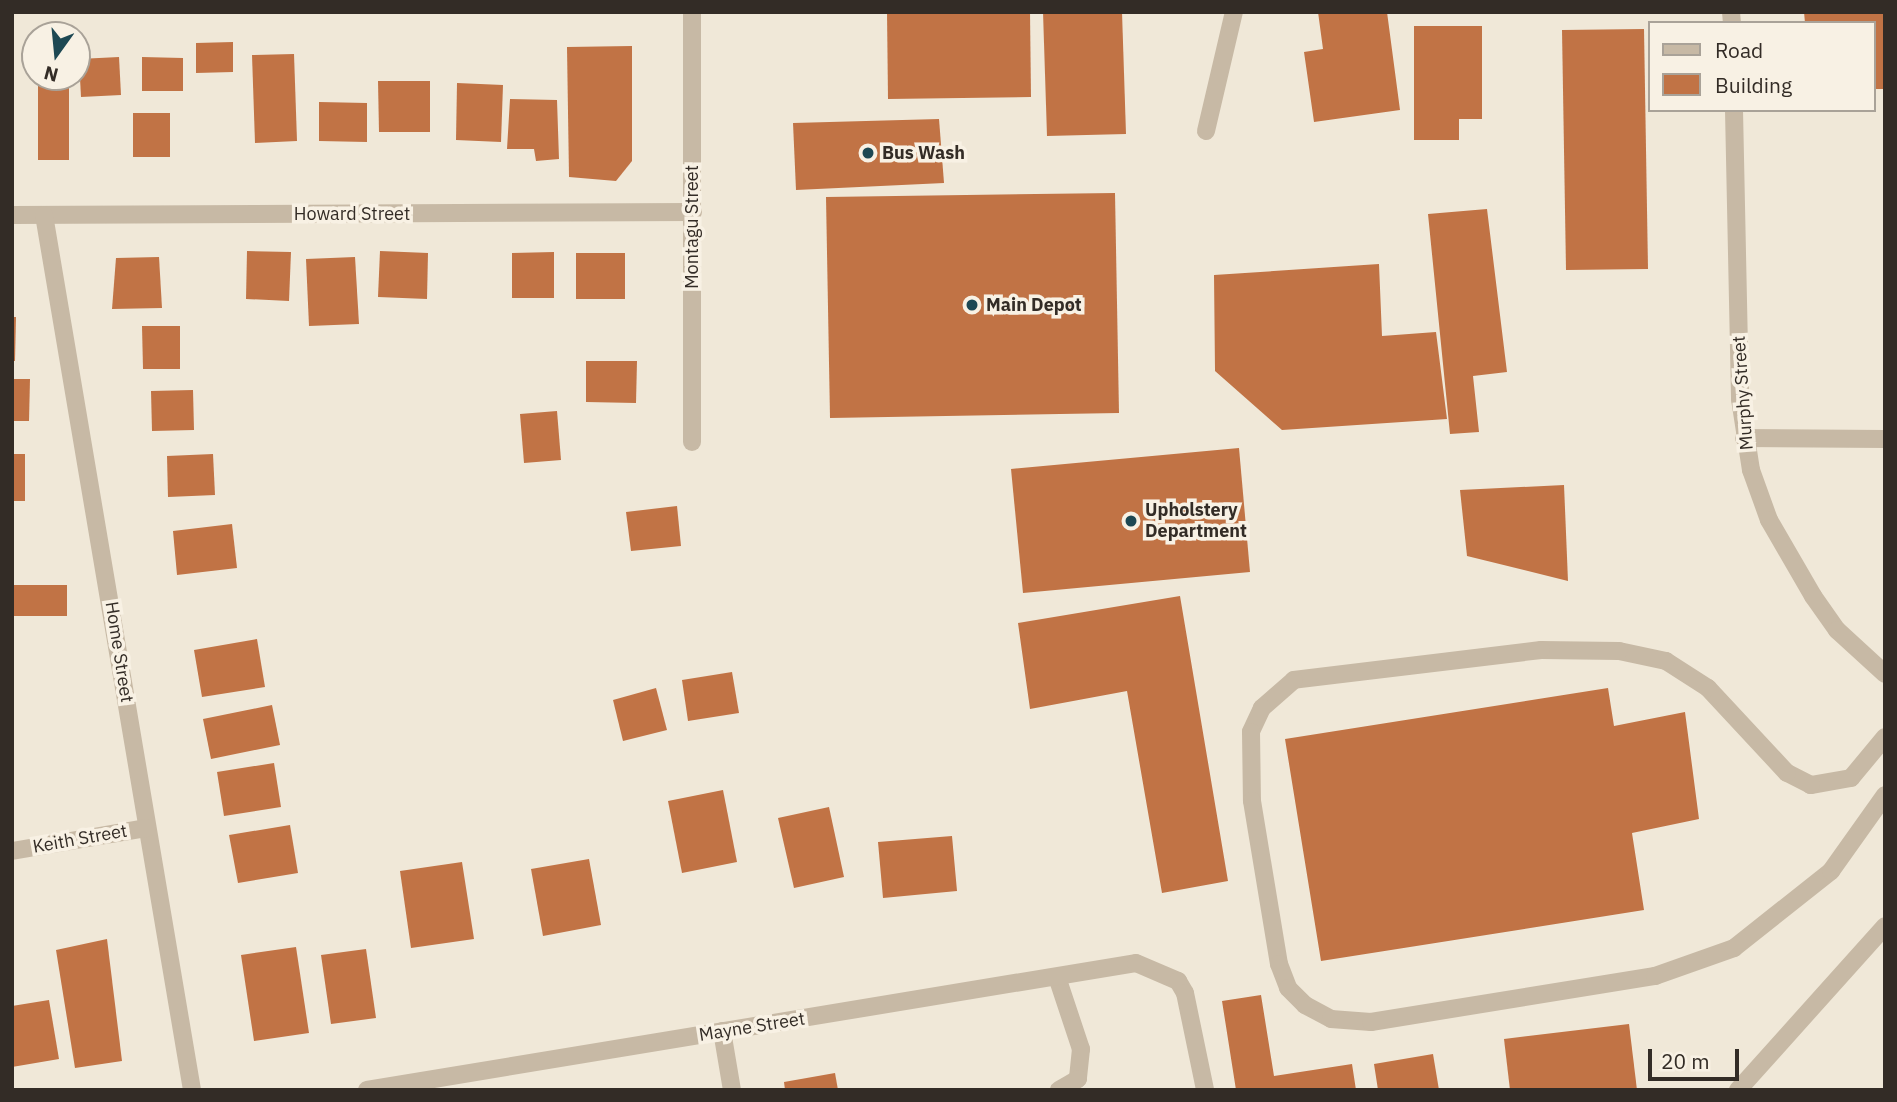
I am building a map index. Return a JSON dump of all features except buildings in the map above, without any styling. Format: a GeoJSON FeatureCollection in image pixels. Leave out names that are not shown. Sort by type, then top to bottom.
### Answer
{"type":"FeatureCollection","features":[{"type":"Feature","properties":{"kind":"street","name":"Montagu Street"},"geometry":{"type":"LineString","coordinates":[[692,12],[692,442]]}},
{"type":"Feature","properties":{"kind":"street"},"geometry":{"type":"LineString","coordinates":[[1206,131],[1234,12]]}},
{"type":"Feature","properties":{"kind":"street","name":"Murphy Street"},"geometry":{"type":"LineString","coordinates":[[1734,112],[1744,438],[1769,520],[1791,559],[1838,630],[1885,674]]}},
{"type":"Feature","properties":{"kind":"street","name":"Howard Street"},"geometry":{"type":"LineString","coordinates":[[12,215],[693,212]]}},
{"type":"Feature","properties":{"kind":"street","name":"Home Street"},"geometry":{"type":"LineString","coordinates":[[44,215],[192,1090]]}},
{"type":"Feature","properties":{"kind":"street"},"geometry":{"type":"LineString","coordinates":[[1744,438],[1885,439]]}},
{"type":"Feature","properties":{"kind":"street"},"geometry":{"type":"LineString","coordinates":[[1885,737],[1851,778],[1811,785],[1787,773],[1708,688],[1666,662],[1606,650],[1541,650],[1294,680],[1262,708],[1251,732],[1252,801],[1279,964],[1288,988],[1305,1005],[1331,1018],[1371,1022],[1655,976],[1734,948],[1831,871],[1885,795]]}},
{"type":"Feature","properties":{"kind":"street","name":"Keith Street"},"geometry":{"type":"LineString","coordinates":[[12,851],[147,828]]}},
{"type":"Feature","properties":{"kind":"street"},"geometry":{"type":"LineString","coordinates":[[1738,1090],[1885,926]]}},
{"type":"Feature","properties":{"kind":"street","name":"Mayne Street"},"geometry":{"type":"LineString","coordinates":[[367,1090],[1136,963],[1178,981],[1185,993],[1205,1090]]}},
{"type":"Feature","properties":{"kind":"street"},"geometry":{"type":"LineString","coordinates":[[1057,977],[1081,1049],[1079,1079],[1059,1090]]}},
{"type":"Feature","properties":{"kind":"street"},"geometry":{"type":"LineString","coordinates":[[722,1031],[732,1090]]}},
{"type":"Feature","properties":{"kind":"place","name":"Bus Wash"},"geometry":{"type":"Point","coordinates":[868,153]}},
{"type":"Feature","properties":{"kind":"place","name":"Main Depot"},"geometry":{"type":"Point","coordinates":[972,305]}},
{"type":"Feature","properties":{"kind":"place","name":"Upholstery Department"},"geometry":{"type":"Point","coordinates":[1131,521]}}]}
